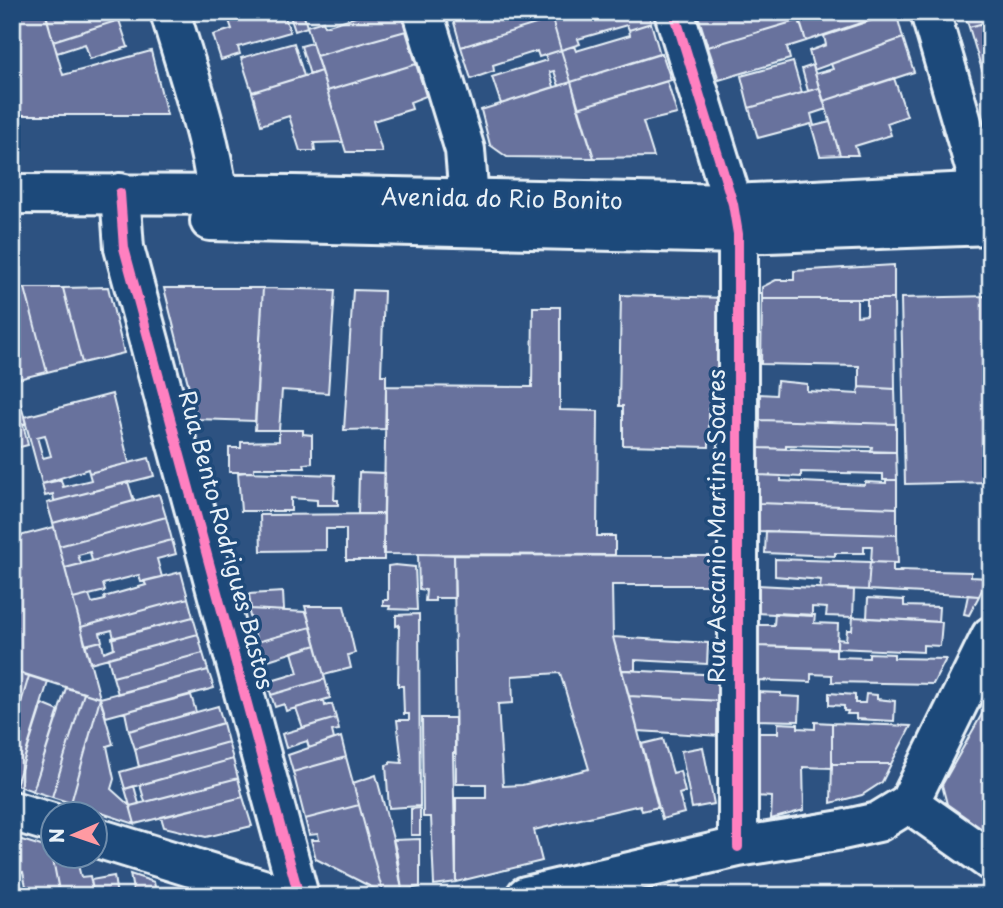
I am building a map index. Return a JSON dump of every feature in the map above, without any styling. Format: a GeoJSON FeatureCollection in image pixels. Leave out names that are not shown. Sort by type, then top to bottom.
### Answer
{"type":"FeatureCollection","features":[{"type":"Feature","properties":{"kind":"street"},"geometry":{"type":"LineString","coordinates":[[170,12],[211,155],[219,208]]}},
{"type":"Feature","properties":{"kind":"street"},"geometry":{"type":"LineString","coordinates":[[423,12],[465,150],[469,213]]}},
{"type":"Feature","properties":{"kind":"street","name":"Rua Ascanio Martins Soares"},"geometry":{"type":"LineString","coordinates":[[674,12],[736,219],[738,848]]}},
{"type":"Feature","properties":{"kind":"street"},"geometry":{"type":"LineString","coordinates":[[930,12],[989,208]]}},
{"type":"Feature","properties":{"kind":"street","name":"Avenida do Rio Bonito"},"geometry":{"type":"LineString","coordinates":[[12,194],[120,206],[736,219],[989,208]]}},
{"type":"Feature","properties":{"kind":"street","name":"Avenida do Rio Bonito"},"geometry":{"type":"LineString","coordinates":[[12,219],[120,206]]}},
{"type":"Feature","properties":{"kind":"street","name":"Rua Bento Rodrigues Bastos"},"geometry":{"type":"LineString","coordinates":[[120,206],[124,248],[299,896]]}},
{"type":"Feature","properties":{"kind":"street"},"geometry":{"type":"LineString","coordinates":[[526,896],[738,848],[878,822],[909,803],[991,636]]}},
{"type":"Feature","properties":{"kind":"street"},"geometry":{"type":"LineString","coordinates":[[909,803],[991,861]]}},
{"type":"Feature","properties":{"kind":"street"},"geometry":{"type":"LineString","coordinates":[[12,811],[38,819]]}},
{"type":"Feature","properties":{"kind":"street"},"geometry":{"type":"LineString","coordinates":[[108,841],[285,896]]}},
{"type":"Feature","properties":{"kind":"building"},"geometry":{"type":"Polygon","coordinates":[[[12,12],[45,12],[63,75],[151,51],[167,115],[12,115],[12,12]]]}},
{"type":"Feature","properties":{"kind":"building"},"geometry":{"type":"Polygon","coordinates":[[[65,12],[68,20],[78,17],[77,12],[141,13],[53,41],[46,14],[65,12]]]}},
{"type":"Feature","properties":{"kind":"building"},"geometry":{"type":"Polygon","coordinates":[[[236,12],[303,12],[307,27],[295,31],[289,13],[284,14],[290,32],[238,47],[240,54],[221,60],[213,35],[232,29],[227,15],[236,12]]]}},
{"type":"Feature","properties":{"kind":"building"},"geometry":{"type":"Polygon","coordinates":[[[372,12],[400,12],[406,31],[316,56],[307,26],[323,21],[325,26],[372,12]]]}},
{"type":"Feature","properties":{"kind":"building"},"geometry":{"type":"Polygon","coordinates":[[[475,12],[550,12],[552,19],[461,47],[453,19],[475,12]]]}},
{"type":"Feature","properties":{"kind":"building"},"geometry":{"type":"Polygon","coordinates":[[[573,12],[648,12],[651,23],[629,30],[627,25],[578,39],[580,44],[561,50],[552,19],[573,12]]]}},
{"type":"Feature","properties":{"kind":"building"},"geometry":{"type":"Polygon","coordinates":[[[697,12],[797,12],[799,20],[708,47],[697,12]]]}},
{"type":"Feature","properties":{"kind":"building"},"geometry":{"type":"Polygon","coordinates":[[[797,12],[894,12],[806,41],[797,12]]]}},
{"type":"Feature","properties":{"kind":"building"},"geometry":{"type":"Polygon","coordinates":[[[896,12],[903,38],[814,70],[809,51],[826,45],[824,36],[896,12]]]}},
{"type":"Feature","properties":{"kind":"building"},"geometry":{"type":"Polygon","coordinates":[[[964,12],[991,12],[991,21],[969,27],[964,12]]]}},
{"type":"Feature","properties":{"kind":"building"},"geometry":{"type":"Polygon","coordinates":[[[552,19],[561,50],[539,57],[537,51],[493,65],[494,71],[471,79],[461,47],[552,19]]]}},
{"type":"Feature","properties":{"kind":"building"},"geometry":{"type":"Polygon","coordinates":[[[119,20],[128,47],[90,59],[85,44],[57,53],[53,41],[119,20]]]}},
{"type":"Feature","properties":{"kind":"building"},"geometry":{"type":"Polygon","coordinates":[[[799,20],[806,41],[787,47],[790,59],[719,80],[708,47],[799,20]]]}},
{"type":"Feature","properties":{"kind":"building"},"geometry":{"type":"Polygon","coordinates":[[[991,21],[991,67],[982,70],[969,27],[991,21]]]}},
{"type":"Feature","properties":{"kind":"building"},"geometry":{"type":"Polygon","coordinates":[[[651,23],[660,54],[571,82],[561,50],[574,46],[576,51],[630,35],[629,30],[651,23]]]}},
{"type":"Feature","properties":{"kind":"building"},"geometry":{"type":"Polygon","coordinates":[[[406,31],[416,64],[327,91],[316,56],[406,31]]]}},
{"type":"Feature","properties":{"kind":"building"},"geometry":{"type":"Polygon","coordinates":[[[903,38],[914,72],[824,101],[815,74],[833,69],[831,64],[903,38]]]}},
{"type":"Feature","properties":{"kind":"building"},"geometry":{"type":"Polygon","coordinates":[[[294,43],[304,76],[252,92],[241,58],[294,43]]]}},
{"type":"Feature","properties":{"kind":"building"},"geometry":{"type":"Polygon","coordinates":[[[312,43],[321,71],[310,75],[301,46],[312,43]]]}},
{"type":"Feature","properties":{"kind":"building"},"geometry":{"type":"Polygon","coordinates":[[[561,50],[571,82],[559,86],[554,71],[550,72],[554,87],[501,104],[492,77],[547,60],[545,55],[561,50]]]}},
{"type":"Feature","properties":{"kind":"building"},"geometry":{"type":"Polygon","coordinates":[[[662,53],[671,80],[578,108],[571,82],[662,53]]]}},
{"type":"Feature","properties":{"kind":"building"},"geometry":{"type":"Polygon","coordinates":[[[793,62],[802,93],[749,108],[741,76],[793,62]]]}},
{"type":"Feature","properties":{"kind":"building"},"geometry":{"type":"Polygon","coordinates":[[[416,64],[426,96],[410,102],[412,109],[373,121],[382,152],[346,152],[327,91],[416,64]]]}},
{"type":"Feature","properties":{"kind":"building"},"geometry":{"type":"Polygon","coordinates":[[[813,65],[819,88],[808,91],[802,69],[813,65]]]}},
{"type":"Feature","properties":{"kind":"building"},"geometry":{"type":"Polygon","coordinates":[[[321,71],[343,142],[314,143],[315,151],[300,151],[289,116],[261,125],[252,92],[321,71]]]}},
{"type":"Feature","properties":{"kind":"building"},"geometry":{"type":"Polygon","coordinates":[[[894,78],[907,116],[887,123],[891,135],[855,146],[858,155],[840,155],[824,101],[894,78]]]}},
{"type":"Feature","properties":{"kind":"building"},"geometry":{"type":"Polygon","coordinates":[[[667,81],[677,114],[643,122],[654,157],[594,158],[578,108],[667,81]]]}},
{"type":"Feature","properties":{"kind":"building"},"geometry":{"type":"Polygon","coordinates":[[[571,82],[594,158],[507,157],[490,145],[481,110],[571,82]]]}},
{"type":"Feature","properties":{"kind":"building"},"geometry":{"type":"Polygon","coordinates":[[[819,88],[826,109],[811,114],[814,126],[830,122],[840,155],[820,156],[811,124],[758,138],[749,108],[819,88]]]}},
{"type":"Feature","properties":{"kind":"building"},"geometry":{"type":"Polygon","coordinates":[[[894,265],[894,299],[762,299],[762,287],[776,280],[794,280],[794,271],[894,265]]]}},
{"type":"Feature","properties":{"kind":"building"},"geometry":{"type":"Polygon","coordinates":[[[108,287],[124,353],[82,363],[63,288],[108,287]]]}},
{"type":"Feature","properties":{"kind":"building"},"geometry":{"type":"Polygon","coordinates":[[[25,288],[47,372],[14,380],[12,289],[25,288]]]}},
{"type":"Feature","properties":{"kind":"building"},"geometry":{"type":"Polygon","coordinates":[[[25,288],[63,288],[82,363],[47,372],[25,288]]]}},
{"type":"Feature","properties":{"kind":"building"},"geometry":{"type":"Polygon","coordinates":[[[164,288],[263,288],[255,421],[197,419],[164,288]]]}},
{"type":"Feature","properties":{"kind":"building"},"geometry":{"type":"Polygon","coordinates":[[[263,288],[335,290],[328,393],[282,390],[279,430],[255,430],[263,288]]]}},
{"type":"Feature","properties":{"kind":"building"},"geometry":{"type":"Polygon","coordinates":[[[353,290],[384,291],[381,375],[386,375],[386,429],[344,430],[353,290]]]}},
{"type":"Feature","properties":{"kind":"building"},"geometry":{"type":"Polygon","coordinates":[[[621,295],[726,298],[725,407],[709,407],[709,447],[623,445],[623,406],[619,406],[621,295]]]}},
{"type":"Feature","properties":{"kind":"building"},"geometry":{"type":"Polygon","coordinates":[[[991,296],[991,482],[905,484],[901,298],[991,296]]]}},
{"type":"Feature","properties":{"kind":"building"},"geometry":{"type":"Polygon","coordinates":[[[762,299],[857,299],[857,316],[867,315],[867,299],[894,299],[895,389],[859,387],[859,366],[761,364],[762,299]]]}},
{"type":"Feature","properties":{"kind":"building"},"geometry":{"type":"Polygon","coordinates":[[[533,307],[560,307],[560,410],[598,411],[597,536],[615,536],[615,555],[383,554],[386,386],[532,387],[533,307]]]}},
{"type":"Feature","properties":{"kind":"building"},"geometry":{"type":"Polygon","coordinates":[[[12,374],[26,423],[23,424],[28,445],[12,449],[12,374]]]}},
{"type":"Feature","properties":{"kind":"building"},"geometry":{"type":"Polygon","coordinates":[[[777,381],[807,384],[807,391],[858,394],[859,387],[895,389],[896,424],[760,420],[760,394],[776,395],[777,381]]]}},
{"type":"Feature","properties":{"kind":"building"},"geometry":{"type":"Polygon","coordinates":[[[112,394],[129,463],[89,473],[88,469],[42,484],[24,417],[112,394]],[[45,435],[37,437],[43,458],[51,456],[45,435]]]}},
{"type":"Feature","properties":{"kind":"building"},"geometry":{"type":"Polygon","coordinates":[[[760,420],[896,424],[896,452],[871,452],[872,447],[786,445],[786,449],[759,448],[760,420]]]}},
{"type":"Feature","properties":{"kind":"building"},"geometry":{"type":"Polygon","coordinates":[[[279,430],[303,430],[303,434],[312,435],[312,463],[304,464],[305,468],[254,468],[254,472],[229,472],[229,448],[241,448],[241,442],[279,441],[279,430]]]}},
{"type":"Feature","properties":{"kind":"building"},"geometry":{"type":"Polygon","coordinates":[[[759,448],[896,452],[897,480],[883,480],[883,474],[801,472],[801,477],[759,475],[759,448]]]}},
{"type":"Feature","properties":{"kind":"building"},"geometry":{"type":"Polygon","coordinates":[[[149,458],[154,476],[54,501],[53,494],[45,496],[42,484],[61,480],[63,487],[91,480],[89,473],[149,458]]]}},
{"type":"Feature","properties":{"kind":"building"},"geometry":{"type":"Polygon","coordinates":[[[359,472],[385,473],[384,514],[358,514],[359,472]]]}},
{"type":"Feature","properties":{"kind":"building"},"geometry":{"type":"Polygon","coordinates":[[[238,473],[335,475],[334,500],[338,500],[338,505],[317,505],[317,500],[291,498],[291,511],[241,511],[238,473]]]}},
{"type":"Feature","properties":{"kind":"building"},"geometry":{"type":"Polygon","coordinates":[[[759,475],[781,476],[781,481],[865,485],[865,482],[886,483],[886,480],[897,480],[897,508],[759,503],[759,475]]]}},
{"type":"Feature","properties":{"kind":"building"},"geometry":{"type":"Polygon","coordinates":[[[128,482],[134,501],[53,523],[47,503],[128,482]]]}},
{"type":"Feature","properties":{"kind":"building"},"geometry":{"type":"Polygon","coordinates":[[[159,494],[166,517],[59,546],[53,523],[159,494]]]}},
{"type":"Feature","properties":{"kind":"building"},"geometry":{"type":"Polygon","coordinates":[[[759,503],[897,508],[897,535],[758,531],[759,503]]]}},
{"type":"Feature","properties":{"kind":"building"},"geometry":{"type":"Polygon","coordinates":[[[384,514],[384,560],[346,560],[346,529],[326,529],[326,550],[261,551],[260,515],[384,514]]]}},
{"type":"Feature","properties":{"kind":"building"},"geometry":{"type":"Polygon","coordinates":[[[166,517],[172,540],[92,561],[90,552],[78,555],[81,564],[65,568],[59,546],[166,517]]]}},
{"type":"Feature","properties":{"kind":"building"},"geometry":{"type":"Polygon","coordinates":[[[54,527],[100,698],[12,670],[12,538],[54,527]]]}},
{"type":"Feature","properties":{"kind":"building"},"geometry":{"type":"Polygon","coordinates":[[[766,531],[897,535],[898,563],[871,562],[872,546],[864,546],[864,553],[835,553],[835,556],[765,553],[766,531]]]}},
{"type":"Feature","properties":{"kind":"building"},"geometry":{"type":"Polygon","coordinates":[[[172,540],[176,554],[157,559],[162,577],[141,582],[139,575],[103,584],[105,591],[73,599],[65,568],[172,540]]]}},
{"type":"Feature","properties":{"kind":"building"},"geometry":{"type":"Polygon","coordinates":[[[418,554],[454,555],[455,598],[425,601],[426,590],[419,589],[418,554]]]}},
{"type":"Feature","properties":{"kind":"building"},"geometry":{"type":"Polygon","coordinates":[[[454,555],[724,556],[723,585],[612,585],[613,637],[658,807],[642,811],[640,805],[534,830],[542,861],[456,882],[456,798],[486,798],[486,784],[456,784],[454,555]],[[560,673],[512,676],[513,703],[498,704],[503,786],[522,785],[589,769],[560,673]]]}},
{"type":"Feature","properties":{"kind":"building"},"geometry":{"type":"Polygon","coordinates":[[[775,559],[870,562],[868,590],[820,588],[821,580],[775,576],[775,559]]]}},
{"type":"Feature","properties":{"kind":"building"},"geometry":{"type":"Polygon","coordinates":[[[870,562],[893,563],[893,572],[971,572],[971,577],[988,578],[979,596],[868,590],[870,562]]]}},
{"type":"Feature","properties":{"kind":"building"},"geometry":{"type":"Polygon","coordinates":[[[388,566],[415,567],[417,610],[389,609],[390,606],[383,606],[383,600],[388,600],[388,566]]]}},
{"type":"Feature","properties":{"kind":"building"},"geometry":{"type":"Polygon","coordinates":[[[181,572],[188,598],[81,627],[73,599],[89,595],[92,603],[105,600],[104,597],[146,585],[144,581],[181,572]]]}},
{"type":"Feature","properties":{"kind":"building"},"geometry":{"type":"Polygon","coordinates":[[[757,585],[854,590],[853,617],[826,616],[827,608],[812,607],[812,616],[756,613],[757,585]]]}},
{"type":"Feature","properties":{"kind":"building"},"geometry":{"type":"Polygon","coordinates":[[[283,592],[284,611],[251,609],[249,594],[283,592]]]}},
{"type":"Feature","properties":{"kind":"building"},"geometry":{"type":"Polygon","coordinates":[[[968,595],[979,596],[969,615],[964,614],[968,595]]]}},
{"type":"Feature","properties":{"kind":"building"},"geometry":{"type":"Polygon","coordinates":[[[188,598],[193,617],[114,638],[112,630],[100,633],[102,641],[85,645],[81,627],[188,598]]]}},
{"type":"Feature","properties":{"kind":"building"},"geometry":{"type":"Polygon","coordinates":[[[868,598],[904,600],[904,606],[939,607],[938,622],[867,618],[868,598]]]}},
{"type":"Feature","properties":{"kind":"building"},"geometry":{"type":"Polygon","coordinates":[[[305,606],[344,606],[355,653],[348,655],[351,668],[324,675],[305,606]]]}},
{"type":"Feature","properties":{"kind":"building"},"geometry":{"type":"Polygon","coordinates":[[[248,609],[306,612],[311,627],[257,642],[248,609]]]}},
{"type":"Feature","properties":{"kind":"building"},"geometry":{"type":"Polygon","coordinates":[[[775,613],[815,615],[814,623],[838,624],[837,648],[756,646],[756,625],[774,625],[775,613]]]}},
{"type":"Feature","properties":{"kind":"building"},"geometry":{"type":"Polygon","coordinates":[[[419,614],[420,806],[389,808],[386,765],[390,762],[402,763],[397,720],[409,720],[409,714],[404,714],[403,686],[398,686],[399,625],[396,626],[396,615],[419,614]]]}},
{"type":"Feature","properties":{"kind":"building"},"geometry":{"type":"Polygon","coordinates":[[[193,617],[198,634],[90,663],[85,645],[101,641],[104,652],[114,648],[112,638],[193,617]]]}},
{"type":"Feature","properties":{"kind":"building"},"geometry":{"type":"Polygon","coordinates":[[[853,617],[942,622],[940,646],[923,645],[923,652],[837,648],[837,639],[846,640],[847,630],[852,630],[853,617]]]}},
{"type":"Feature","properties":{"kind":"building"},"geometry":{"type":"Polygon","coordinates":[[[311,627],[316,645],[262,662],[257,642],[311,627]]]}},
{"type":"Feature","properties":{"kind":"building"},"geometry":{"type":"Polygon","coordinates":[[[198,634],[203,653],[113,677],[108,658],[198,634]]]}},
{"type":"Feature","properties":{"kind":"building"},"geometry":{"type":"Polygon","coordinates":[[[613,637],[708,643],[707,664],[635,660],[635,670],[622,670],[613,637]]]}},
{"type":"Feature","properties":{"kind":"building"},"geometry":{"type":"Polygon","coordinates":[[[316,645],[325,679],[271,695],[268,682],[298,673],[292,652],[316,645]]]}},
{"type":"Feature","properties":{"kind":"building"},"geometry":{"type":"Polygon","coordinates":[[[756,646],[836,649],[836,657],[869,658],[869,653],[894,654],[894,658],[946,659],[933,684],[832,682],[832,675],[811,674],[811,682],[755,680],[756,646]]]}},
{"type":"Feature","properties":{"kind":"building"},"geometry":{"type":"Polygon","coordinates":[[[203,653],[208,670],[118,694],[113,677],[203,653]]]}},
{"type":"Feature","properties":{"kind":"building"},"geometry":{"type":"Polygon","coordinates":[[[208,670],[214,688],[106,717],[100,698],[208,670]]]}},
{"type":"Feature","properties":{"kind":"building"},"geometry":{"type":"Polygon","coordinates":[[[622,670],[722,675],[721,701],[629,696],[622,670]]]}},
{"type":"Feature","properties":{"kind":"building"},"geometry":{"type":"Polygon","coordinates":[[[12,671],[29,676],[12,733],[12,671]]]}},
{"type":"Feature","properties":{"kind":"building"},"geometry":{"type":"Polygon","coordinates":[[[29,676],[48,682],[16,785],[12,784],[12,733],[29,676]]]}},
{"type":"Feature","properties":{"kind":"building"},"geometry":{"type":"Polygon","coordinates":[[[325,679],[330,698],[286,711],[284,704],[275,707],[271,695],[325,679]]]}},
{"type":"Feature","properties":{"kind":"building"},"geometry":{"type":"Polygon","coordinates":[[[66,688],[84,693],[52,797],[33,791],[66,688]]]}},
{"type":"Feature","properties":{"kind":"building"},"geometry":{"type":"Polygon","coordinates":[[[755,692],[800,697],[799,721],[755,720],[755,692]]]}},
{"type":"Feature","properties":{"kind":"building"},"geometry":{"type":"Polygon","coordinates":[[[84,693],[100,698],[72,800],[52,797],[84,693]]]}},
{"type":"Feature","properties":{"kind":"building"},"geometry":{"type":"Polygon","coordinates":[[[829,693],[855,695],[855,703],[865,703],[866,694],[877,695],[877,699],[895,701],[894,721],[856,719],[856,714],[847,714],[848,711],[844,711],[844,706],[829,705],[829,693]]]}},
{"type":"Feature","properties":{"kind":"building"},"geometry":{"type":"Polygon","coordinates":[[[191,695],[196,712],[129,731],[125,712],[191,695]]]}},
{"type":"Feature","properties":{"kind":"building"},"geometry":{"type":"Polygon","coordinates":[[[629,696],[721,701],[721,736],[638,731],[629,696]]]}},
{"type":"Feature","properties":{"kind":"building"},"geometry":{"type":"Polygon","coordinates":[[[100,698],[113,744],[107,746],[114,779],[111,789],[130,806],[135,824],[108,815],[108,800],[72,800],[100,698]]]}},
{"type":"Feature","properties":{"kind":"building"},"geometry":{"type":"Polygon","coordinates":[[[991,698],[991,815],[982,829],[948,808],[942,785],[991,698]]]}},
{"type":"Feature","properties":{"kind":"building"},"geometry":{"type":"Polygon","coordinates":[[[324,700],[325,706],[332,704],[336,718],[303,728],[296,708],[324,700]]]}},
{"type":"Feature","properties":{"kind":"building"},"geometry":{"type":"Polygon","coordinates":[[[42,704],[59,711],[33,791],[16,785],[42,704]]]}},
{"type":"Feature","properties":{"kind":"building"},"geometry":{"type":"Polygon","coordinates":[[[218,706],[223,723],[135,749],[129,731],[218,706]]]}},
{"type":"Feature","properties":{"kind":"building"},"geometry":{"type":"Polygon","coordinates":[[[336,718],[339,730],[332,731],[334,739],[309,748],[307,741],[286,748],[282,734],[336,718]]]}},
{"type":"Feature","properties":{"kind":"building"},"geometry":{"type":"Polygon","coordinates":[[[422,718],[455,718],[453,753],[456,882],[434,885],[431,817],[423,817],[422,718]]]}},
{"type":"Feature","properties":{"kind":"building"},"geometry":{"type":"Polygon","coordinates":[[[815,722],[832,723],[832,768],[803,767],[804,810],[771,819],[772,797],[753,796],[754,733],[778,733],[778,723],[798,724],[798,728],[815,729],[815,722]]]}},
{"type":"Feature","properties":{"kind":"building"},"geometry":{"type":"Polygon","coordinates":[[[223,723],[228,742],[139,767],[135,749],[223,723]]]}},
{"type":"Feature","properties":{"kind":"building"},"geometry":{"type":"Polygon","coordinates":[[[832,723],[911,726],[891,764],[832,764],[832,723]]]}},
{"type":"Feature","properties":{"kind":"building"},"geometry":{"type":"Polygon","coordinates":[[[341,737],[346,757],[293,772],[288,755],[341,737]]]}},
{"type":"Feature","properties":{"kind":"building"},"geometry":{"type":"Polygon","coordinates":[[[663,739],[673,773],[680,771],[685,792],[679,794],[684,813],[662,819],[642,744],[663,739]]]}},
{"type":"Feature","properties":{"kind":"building"},"geometry":{"type":"Polygon","coordinates":[[[228,742],[233,759],[125,789],[120,772],[228,742]]]}},
{"type":"Feature","properties":{"kind":"building"},"geometry":{"type":"Polygon","coordinates":[[[703,747],[714,804],[692,808],[681,751],[703,747]]]}},
{"type":"Feature","properties":{"kind":"building"},"geometry":{"type":"Polygon","coordinates":[[[346,757],[359,805],[305,819],[293,772],[346,757]]]}},
{"type":"Feature","properties":{"kind":"building"},"geometry":{"type":"Polygon","coordinates":[[[233,759],[238,778],[145,802],[140,785],[233,759]]]}},
{"type":"Feature","properties":{"kind":"building"},"geometry":{"type":"Polygon","coordinates":[[[832,764],[891,764],[882,782],[862,795],[831,803],[832,764]]]}},
{"type":"Feature","properties":{"kind":"building"},"geometry":{"type":"Polygon","coordinates":[[[376,775],[397,854],[402,890],[383,893],[353,783],[376,775]]]}},
{"type":"Feature","properties":{"kind":"building"},"geometry":{"type":"Polygon","coordinates":[[[238,778],[243,797],[135,824],[130,806],[238,778]]]}},
{"type":"Feature","properties":{"kind":"building"},"geometry":{"type":"Polygon","coordinates":[[[134,786],[139,804],[130,806],[125,789],[134,786]]]}},
{"type":"Feature","properties":{"kind":"building"},"geometry":{"type":"Polygon","coordinates":[[[243,797],[252,826],[206,837],[164,827],[161,817],[243,797]]]}},
{"type":"Feature","properties":{"kind":"building"},"geometry":{"type":"Polygon","coordinates":[[[359,805],[383,893],[316,859],[311,840],[319,840],[318,834],[309,835],[305,819],[359,805]]]}},
{"type":"Feature","properties":{"kind":"building"},"geometry":{"type":"Polygon","coordinates":[[[420,808],[420,835],[411,835],[411,809],[420,808]]]}},
{"type":"Feature","properties":{"kind":"building"},"geometry":{"type":"Polygon","coordinates":[[[12,837],[38,845],[38,870],[55,870],[60,896],[28,896],[23,872],[19,873],[12,837]]]}},
{"type":"Feature","properties":{"kind":"building"},"geometry":{"type":"Polygon","coordinates":[[[420,839],[420,887],[402,890],[393,840],[420,839]]]}},
{"type":"Feature","properties":{"kind":"building"},"geometry":{"type":"Polygon","coordinates":[[[55,870],[79,870],[81,877],[90,876],[94,896],[60,896],[55,870]]]}},
{"type":"Feature","properties":{"kind":"building"},"geometry":{"type":"Polygon","coordinates":[[[130,874],[154,882],[157,896],[134,896],[130,874]]]}},
{"type":"Feature","properties":{"kind":"building"},"geometry":{"type":"Polygon","coordinates":[[[114,876],[117,896],[94,896],[91,880],[114,876]]]}},
{"type":"Feature","properties":{"kind":"cycle path"},"geometry":{"type":"LineString","coordinates":[[674,12],[733,204],[738,234],[738,847]]}},
{"type":"Feature","properties":{"kind":"cycle path"},"geometry":{"type":"LineString","coordinates":[[120,193],[124,248],[299,896]]}}]}
